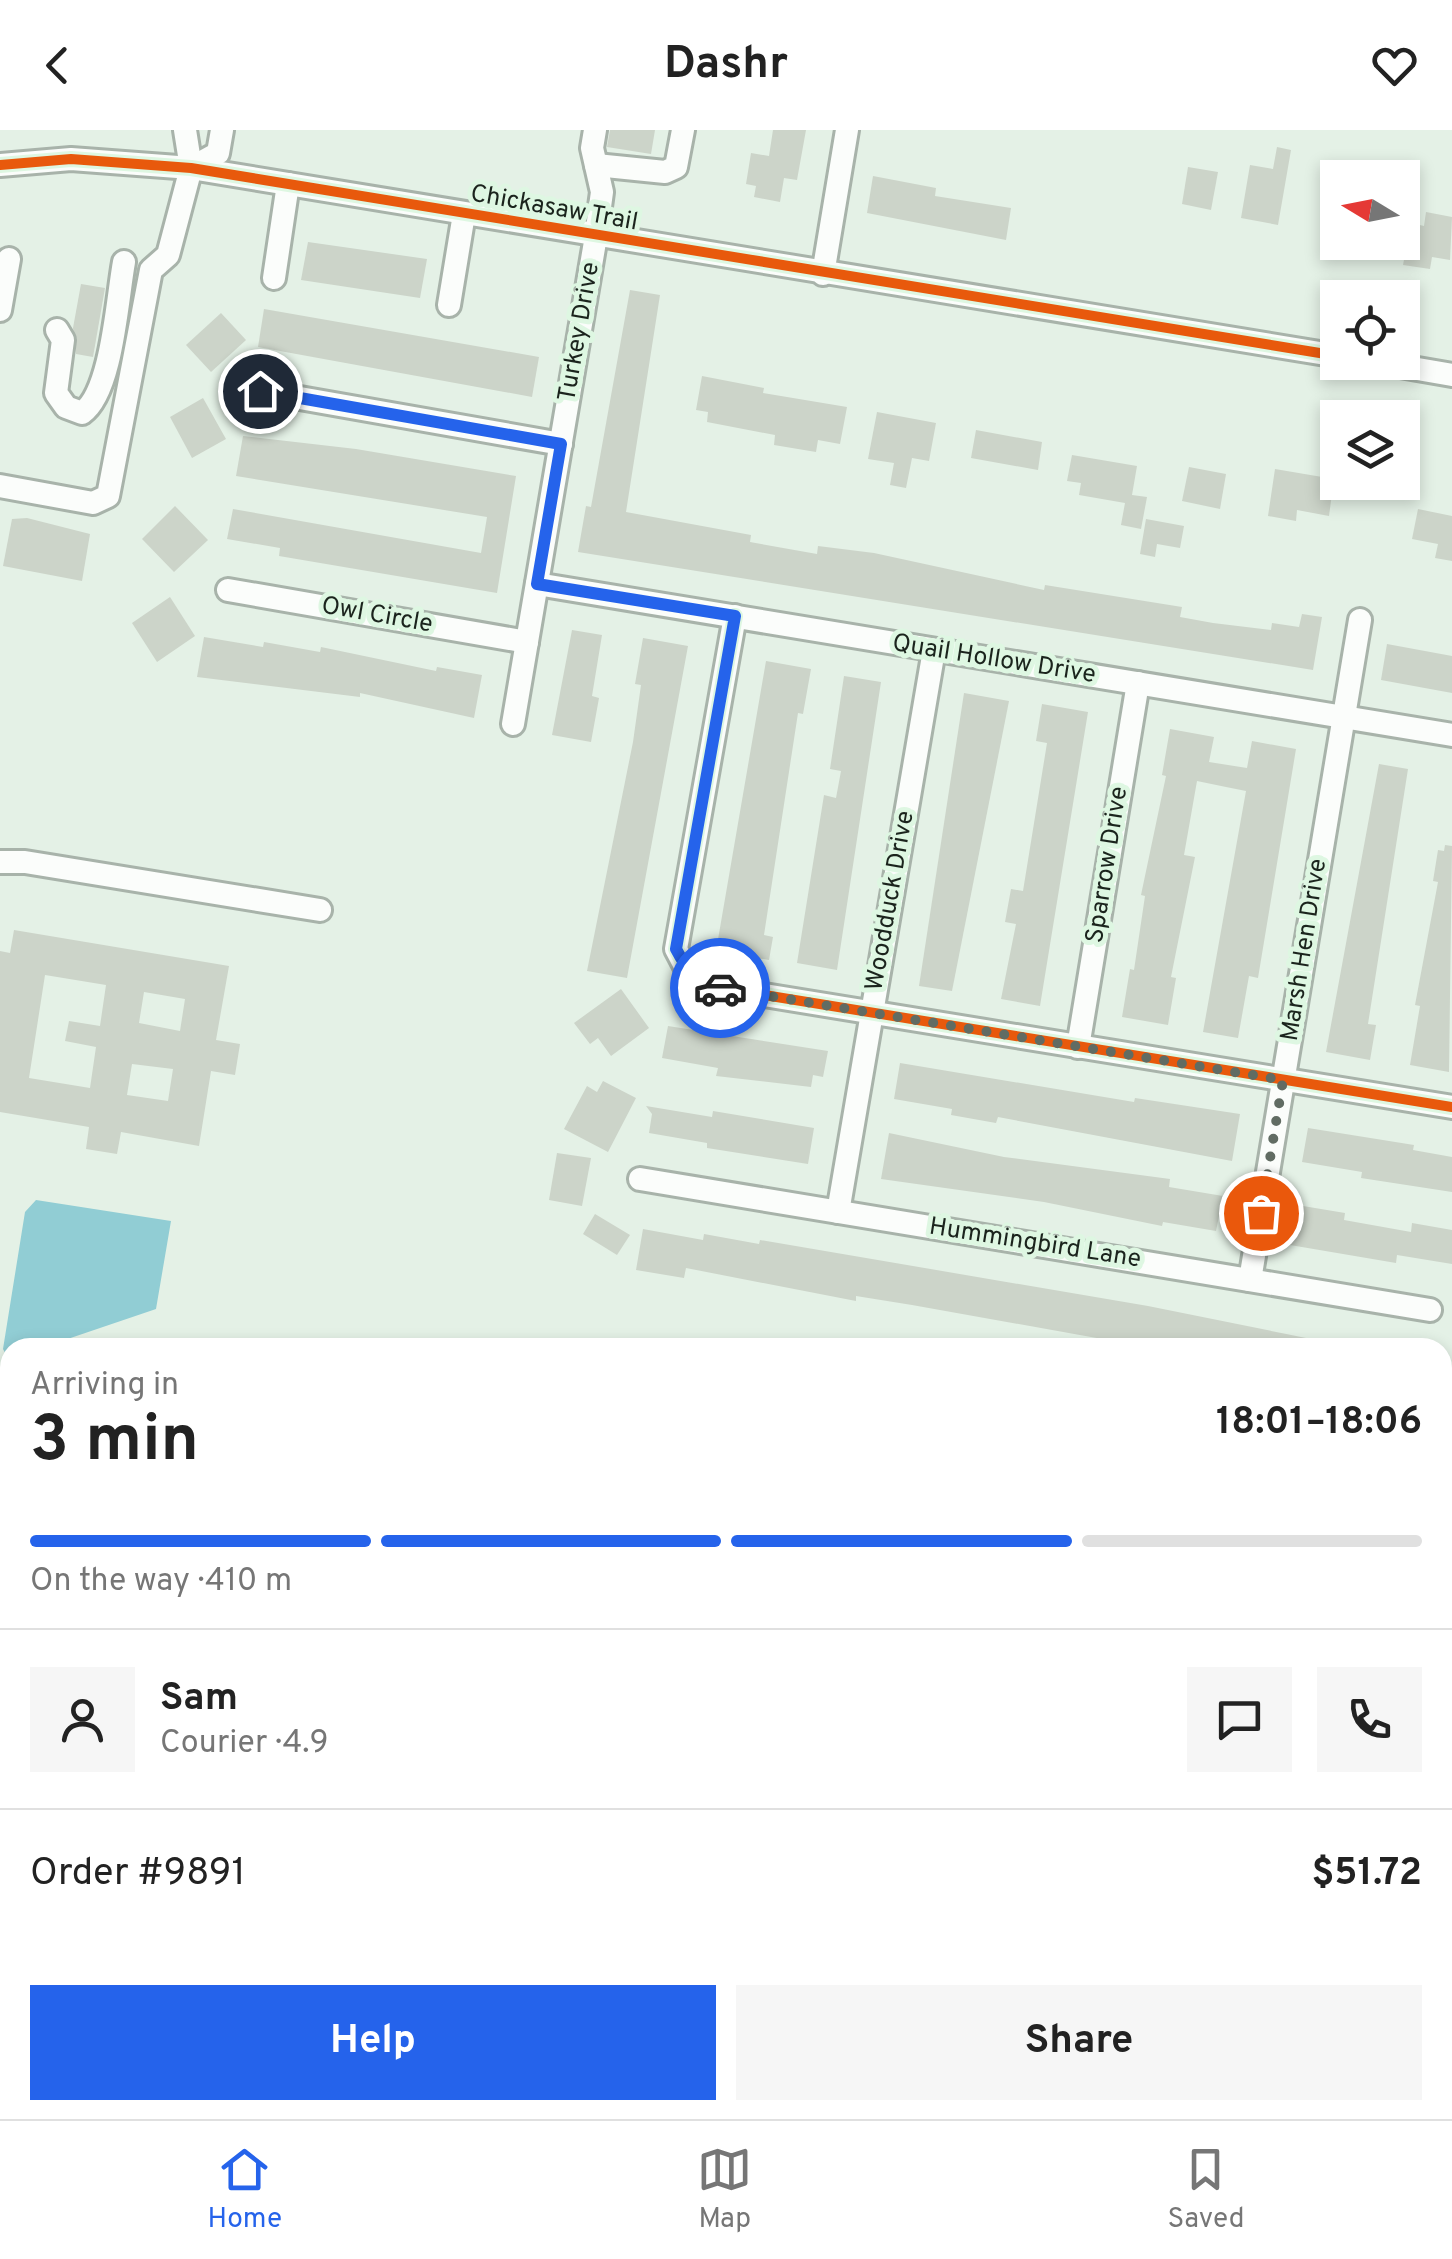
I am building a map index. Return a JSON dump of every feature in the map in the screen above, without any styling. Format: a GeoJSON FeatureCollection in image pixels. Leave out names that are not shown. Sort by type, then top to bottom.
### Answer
{"type":"FeatureCollection","features":[{"type":"Feature","properties":{"kind":"street"},"geometry":{"type":"LineString","coordinates":[[0,486],[92,504],[108,496],[152,270],[168,254],[191,168],[184,130]]}},
{"type":"Feature","properties":{"kind":"street"},"geometry":{"type":"LineString","coordinates":[[191,168],[218,153],[222,130]]}},
{"type":"Feature","properties":{"kind":"street","name":"Turkey Drive"},"geometry":{"type":"LineString","coordinates":[[513,724],[596,236],[602,192],[592,148],[595,130]]}},
{"type":"Feature","properties":{"kind":"street"},"geometry":{"type":"LineString","coordinates":[[596,165],[666,172],[676,168],[682,130]]}},
{"type":"Feature","properties":{"kind":"street"},"geometry":{"type":"LineString","coordinates":[[823,274],[847,130]]}},
{"type":"Feature","properties":{"kind":"street","name":"Chickasaw Trail"},"geometry":{"type":"LineString","coordinates":[[0,164],[72,159],[191,168],[1320,353]]}},
{"type":"Feature","properties":{"kind":"street"},"geometry":{"type":"LineString","coordinates":[[274,278],[288,184]]}},
{"type":"Feature","properties":{"kind":"street"},"geometry":{"type":"LineString","coordinates":[[449,305],[464,214]]}},
{"type":"Feature","properties":{"kind":"street"},"geometry":{"type":"LineString","coordinates":[[0,310],[10,258]]}},
{"type":"Feature","properties":{"kind":"street"},"geometry":{"type":"LineString","coordinates":[[57,330],[63,340],[56,392],[66,407],[82,413],[94,405],[104,376],[124,262]]}},
{"type":"Feature","properties":{"kind":"street"},"geometry":{"type":"LineString","coordinates":[[1420,369],[1452,374]]}},
{"type":"Feature","properties":{"kind":"street"},"geometry":{"type":"LineString","coordinates":[[260,391],[561,444]]}},
{"type":"Feature","properties":{"kind":"street","name":"Quail Hollow Drive"},"geometry":{"type":"LineString","coordinates":[[537,584],[1452,735]]}},
{"type":"Feature","properties":{"kind":"street","name":"Owl Circle"},"geometry":{"type":"LineString","coordinates":[[228,590],[527,642]]}},
{"type":"Feature","properties":{"kind":"street"},"geometry":{"type":"LineString","coordinates":[[735,616],[676,949],[686,970],[708,986],[1451,1107]]}},
{"type":"Feature","properties":{"kind":"street","name":"Marsh Hen Drive"},"geometry":{"type":"LineString","coordinates":[[1250,1280],[1360,620]]}},
{"type":"Feature","properties":{"kind":"street","name":"Woodduck Drive"},"geometry":{"type":"LineString","coordinates":[[838,1212],[934,650]]}},
{"type":"Feature","properties":{"kind":"street","name":"Sparrow Drive"},"geometry":{"type":"LineString","coordinates":[[1078,1047],[1138,683]]}},
{"type":"Feature","properties":{"kind":"street"},"geometry":{"type":"LineString","coordinates":[[0,862],[320,910]]}},
{"type":"Feature","properties":{"kind":"street","name":"Hummingbird Lane"},"geometry":{"type":"LineString","coordinates":[[640,1178],[1430,1310]]}},
{"type":"Feature","properties":{"kind":"water"},"geometry":{"type":"Polygon","coordinates":[[[36,1200],[171,1221],[156,1309],[71,1338],[5,1338],[25,1212],[36,1200]]]}},
{"type":"Feature","properties":{"kind":"building"},"geometry":{"type":"Polygon","coordinates":[[[610,130],[655,130],[651,154],[607,147],[610,130]]]}},
{"type":"Feature","properties":{"kind":"building"},"geometry":{"type":"Polygon","coordinates":[[[773,130],[806,130],[797,180],[784,178],[780,202],[754,197],[756,186],[746,184],[751,153],[769,156],[773,130]]]}},
{"type":"Feature","properties":{"kind":"building"},"geometry":{"type":"Polygon","coordinates":[[[1277,147],[1291,150],[1278,225],[1241,218],[1250,165],[1273,169],[1277,147]]]}},
{"type":"Feature","properties":{"kind":"building"},"geometry":{"type":"Polygon","coordinates":[[[1188,167],[1218,172],[1211,210],[1182,204],[1188,167]]]}},
{"type":"Feature","properties":{"kind":"building"},"geometry":{"type":"Polygon","coordinates":[[[873,176],[936,188],[935,196],[1011,208],[1006,240],[867,213],[873,176]]]}},
{"type":"Feature","properties":{"kind":"building"},"geometry":{"type":"Polygon","coordinates":[[[1426,212],[1452,217],[1450,260],[1432,257],[1430,269],[1403,265],[1404,260],[1420,260],[1420,225],[1424,226],[1426,212]]]}},
{"type":"Feature","properties":{"kind":"building"},"geometry":{"type":"Polygon","coordinates":[[[308,242],[427,259],[420,298],[301,280],[308,242]]]}},
{"type":"Feature","properties":{"kind":"building"},"geometry":{"type":"Polygon","coordinates":[[[81,284],[105,288],[93,357],[76,354],[73,328],[81,284]]]}},
{"type":"Feature","properties":{"kind":"building"},"geometry":{"type":"Polygon","coordinates":[[[630,290],[660,295],[626,512],[751,535],[750,542],[817,554],[818,546],[874,553],[1044,590],[1045,585],[1182,607],[1180,617],[1213,623],[1271,630],[1272,623],[1299,627],[1302,614],[1322,617],[1313,670],[578,552],[586,506],[591,507],[630,290]]]}},
{"type":"Feature","properties":{"kind":"building"},"geometry":{"type":"Polygon","coordinates":[[[264,309],[539,357],[532,397],[258,347],[264,309]]]}},
{"type":"Feature","properties":{"kind":"building"},"geometry":{"type":"Polygon","coordinates":[[[221,313],[246,340],[211,372],[186,345],[221,313]]]}},
{"type":"Feature","properties":{"kind":"building"},"geometry":{"type":"Polygon","coordinates":[[[702,376],[764,388],[763,393],[847,407],[840,444],[818,440],[816,452],[774,445],[775,435],[707,422],[708,412],[696,410],[702,376]]]}},
{"type":"Feature","properties":{"kind":"building"},"geometry":{"type":"Polygon","coordinates":[[[203,398],[226,439],[192,458],[170,417],[203,398]]]}},
{"type":"Feature","properties":{"kind":"building"},"geometry":{"type":"Polygon","coordinates":[[[877,412],[936,423],[929,461],[912,458],[906,488],[890,485],[894,463],[868,459],[877,412]]]}},
{"type":"Feature","properties":{"kind":"building"},"geometry":{"type":"Polygon","coordinates":[[[976,430],[1042,442],[1038,470],[971,458],[976,430]]]}},
{"type":"Feature","properties":{"kind":"building"},"geometry":{"type":"Polygon","coordinates":[[[243,436],[356,449],[516,476],[497,593],[279,556],[280,548],[227,539],[233,509],[481,553],[487,517],[236,476],[243,436]]]}},
{"type":"Feature","properties":{"kind":"building"},"geometry":{"type":"Polygon","coordinates":[[[1072,455],[1137,466],[1132,495],[1147,497],[1141,529],[1121,525],[1125,503],[1079,495],[1081,483],[1067,481],[1072,455]]]}},
{"type":"Feature","properties":{"kind":"building"},"geometry":{"type":"Polygon","coordinates":[[[1189,467],[1226,474],[1220,509],[1182,501],[1189,467]]]}},
{"type":"Feature","properties":{"kind":"building"},"geometry":{"type":"Polygon","coordinates":[[[1275,469],[1320,477],[1320,500],[1331,500],[1329,516],[1297,510],[1296,521],[1268,516],[1275,469]]]}},
{"type":"Feature","properties":{"kind":"building"},"geometry":{"type":"Polygon","coordinates":[[[175,506],[208,540],[174,572],[142,539],[175,506]]]}},
{"type":"Feature","properties":{"kind":"building"},"geometry":{"type":"Polygon","coordinates":[[[1418,509],[1452,516],[1452,561],[1435,558],[1438,544],[1412,539],[1418,509]]]}},
{"type":"Feature","properties":{"kind":"building"},"geometry":{"type":"Polygon","coordinates":[[[27,518],[90,534],[82,581],[3,566],[12,519],[27,518]]]}},
{"type":"Feature","properties":{"kind":"building"},"geometry":{"type":"Polygon","coordinates":[[[1146,519],[1184,526],[1180,548],[1157,544],[1155,557],[1140,554],[1146,519]]]}},
{"type":"Feature","properties":{"kind":"building"},"geometry":{"type":"Polygon","coordinates":[[[170,597],[195,636],[157,662],[132,623],[170,597]]]}},
{"type":"Feature","properties":{"kind":"building"},"geometry":{"type":"Polygon","coordinates":[[[572,630],[602,635],[592,696],[599,698],[591,742],[552,735],[572,630]]]}},
{"type":"Feature","properties":{"kind":"building"},"geometry":{"type":"Polygon","coordinates":[[[204,637],[320,652],[321,647],[436,671],[437,667],[482,675],[474,718],[360,693],[360,697],[197,677],[204,637]]]}},
{"type":"Feature","properties":{"kind":"building"},"geometry":{"type":"Polygon","coordinates":[[[643,638],[688,646],[627,978],[587,971],[633,742],[641,685],[635,684],[643,638]]]}},
{"type":"Feature","properties":{"kind":"building"},"geometry":{"type":"Polygon","coordinates":[[[1387,644],[1452,656],[1452,693],[1381,680],[1387,644]]]}},
{"type":"Feature","properties":{"kind":"building"},"geometry":{"type":"Polygon","coordinates":[[[766,661],[811,669],[803,714],[798,713],[764,935],[773,937],[769,960],[716,951],[766,661]]]}},
{"type":"Feature","properties":{"kind":"building"},"geometry":{"type":"Polygon","coordinates":[[[844,676],[881,682],[837,970],[797,963],[824,795],[836,798],[841,771],[830,769],[844,676]]]}},
{"type":"Feature","properties":{"kind":"building"},"geometry":{"type":"Polygon","coordinates":[[[964,693],[1009,701],[952,991],[919,986],[964,693]]]}},
{"type":"Feature","properties":{"kind":"building"},"geometry":{"type":"Polygon","coordinates":[[[1042,704],[1088,712],[1040,1006],[1001,999],[1016,924],[1005,922],[1011,889],[1023,891],[1047,743],[1036,741],[1042,704]]]}},
{"type":"Feature","properties":{"kind":"building"},"geometry":{"type":"Polygon","coordinates":[[[1170,729],[1214,737],[1209,762],[1247,768],[1252,741],[1296,749],[1258,978],[1249,976],[1238,1038],[1203,1032],[1246,791],[1197,781],[1184,855],[1195,857],[1171,977],[1176,978],[1168,1025],[1122,1017],[1130,969],[1134,970],[1145,896],[1141,895],[1166,776],[1162,775],[1170,729]]]}},
{"type":"Feature","properties":{"kind":"building"},"geometry":{"type":"Polygon","coordinates":[[[1379,764],[1408,769],[1368,1024],[1376,1025],[1370,1060],[1326,1052],[1379,764]]]}},
{"type":"Feature","properties":{"kind":"building"},"geometry":{"type":"Polygon","coordinates":[[[1445,845],[1452,846],[1449,1072],[1410,1065],[1420,1006],[1415,1005],[1438,882],[1433,881],[1438,850],[1444,851],[1445,845]]]}},
{"type":"Feature","properties":{"kind":"building"},"geometry":{"type":"Polygon","coordinates":[[[14,930],[229,966],[216,1040],[240,1044],[235,1075],[211,1071],[199,1146],[121,1132],[117,1154],[86,1149],[89,1127],[0,1112],[0,951],[10,953],[14,930]],[[45,975],[29,1078],[90,1088],[96,1047],[65,1041],[69,1021],[100,1026],[106,985],[45,975]],[[144,992],[139,1023],[180,1031],[185,999],[144,992]],[[132,1064],[127,1095],[168,1101],[173,1069],[132,1064]]]}},
{"type":"Feature","properties":{"kind":"building"},"geometry":{"type":"Polygon","coordinates":[[[621,989],[649,1028],[611,1056],[598,1038],[590,1044],[574,1023],[621,989]]]}},
{"type":"Feature","properties":{"kind":"building"},"geometry":{"type":"Polygon","coordinates":[[[668,1026],[828,1051],[823,1077],[813,1075],[811,1087],[716,1076],[718,1068],[662,1058],[668,1026]]]}},
{"type":"Feature","properties":{"kind":"building"},"geometry":{"type":"Polygon","coordinates":[[[900,1063],[1134,1102],[1135,1098],[1240,1114],[1232,1161],[998,1117],[996,1123],[951,1115],[952,1109],[894,1099],[900,1063]]]}},
{"type":"Feature","properties":{"kind":"building"},"geometry":{"type":"Polygon","coordinates":[[[603,1081],[636,1098],[608,1152],[564,1129],[587,1086],[597,1092],[603,1081]]]}},
{"type":"Feature","properties":{"kind":"building"},"geometry":{"type":"Polygon","coordinates":[[[646,1106],[712,1117],[713,1111],[814,1128],[808,1164],[707,1148],[707,1143],[649,1133],[652,1114],[646,1106]]]}},
{"type":"Feature","properties":{"kind":"building"},"geometry":{"type":"Polygon","coordinates":[[[1308,1128],[1414,1145],[1413,1150],[1452,1157],[1452,1192],[1361,1178],[1362,1172],[1302,1162],[1308,1128]]]}},
{"type":"Feature","properties":{"kind":"building"},"geometry":{"type":"Polygon","coordinates":[[[889,1133],[1004,1157],[1170,1179],[1169,1187],[1223,1196],[1216,1231],[1163,1222],[1162,1226],[1044,1202],[881,1179],[889,1133]]]}},
{"type":"Feature","properties":{"kind":"building"},"geometry":{"type":"Polygon","coordinates":[[[557,1153],[591,1158],[582,1206],[549,1200],[557,1153]]]}},
{"type":"Feature","properties":{"kind":"building"},"geometry":{"type":"Polygon","coordinates":[[[1297,1205],[1345,1213],[1344,1220],[1411,1232],[1412,1223],[1452,1230],[1452,1264],[1397,1255],[1396,1263],[1290,1245],[1297,1205]]]}},
{"type":"Feature","properties":{"kind":"building"},"geometry":{"type":"Polygon","coordinates":[[[595,1214],[630,1235],[617,1255],[583,1234],[595,1214]]]}},
{"type":"Feature","properties":{"kind":"building"},"geometry":{"type":"Polygon","coordinates":[[[643,1229],[703,1240],[704,1234],[759,1244],[760,1240],[1148,1306],[1306,1338],[1096,1338],[856,1296],[856,1301],[686,1268],[684,1278],[636,1270],[643,1229]]]}},
{"type":"Feature","properties":{"kind":"cycle path"},"geometry":{"type":"LineString","coordinates":[[0,165],[71,159],[191,168],[1320,353]]}},
{"type":"Feature","properties":{"kind":"cycle path"},"geometry":{"type":"LineString","coordinates":[[735,616],[676,949],[687,970],[709,986],[1452,1107]]}},
{"type":"Feature","properties":{"kind":"way so far"},"geometry":{"type":"LineString","coordinates":[[720,988],[1283,1080],[1261,1213]]}},
{"type":"Feature","properties":{"kind":"route"},"geometry":{"type":"LineString","coordinates":[[260,391],[561,444],[537,584],[735,616],[676,949],[686,970],[708,986],[720,988]]}}]}
